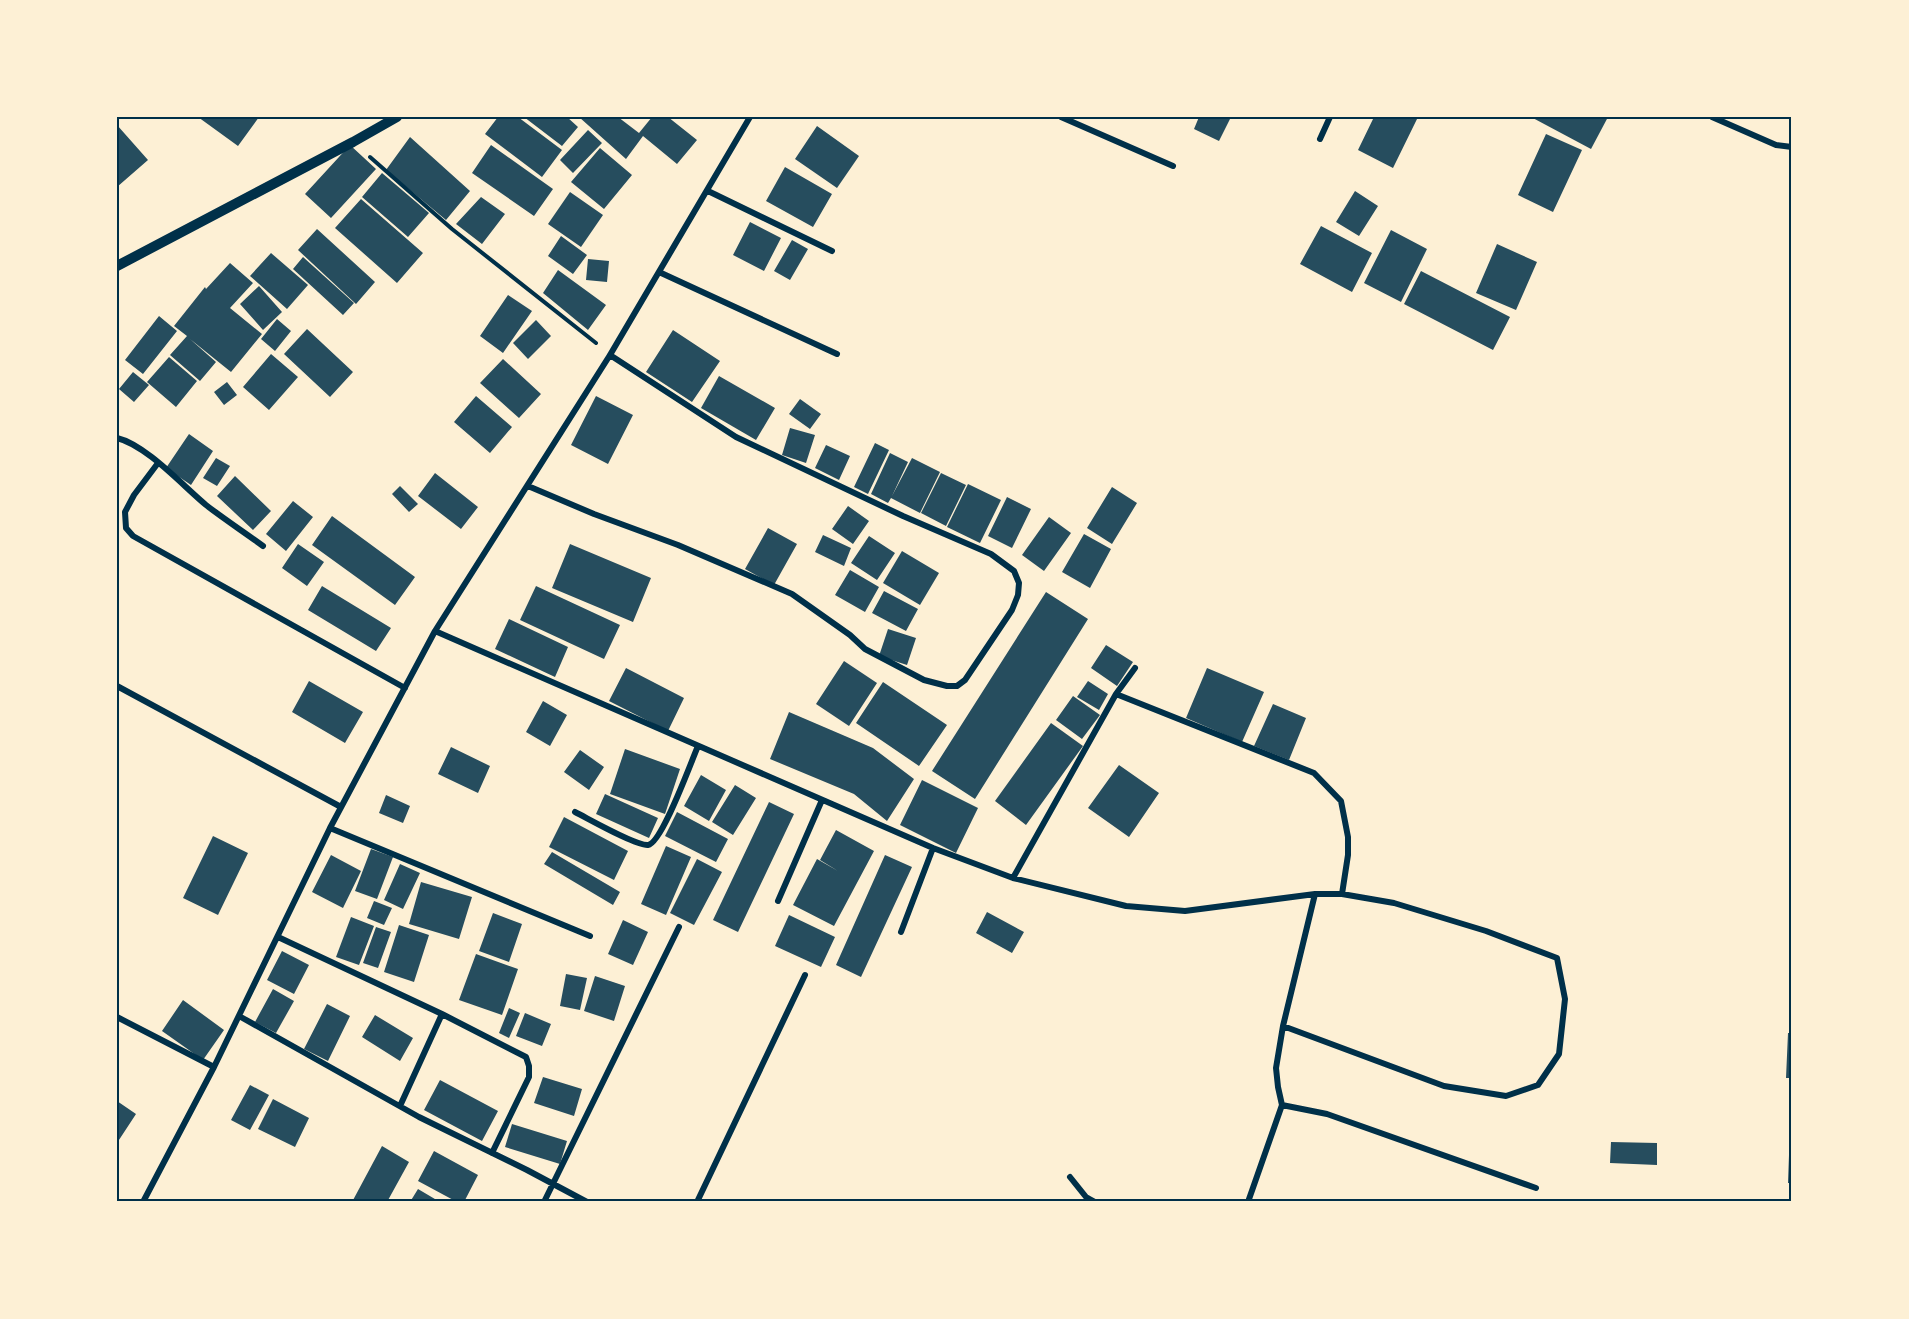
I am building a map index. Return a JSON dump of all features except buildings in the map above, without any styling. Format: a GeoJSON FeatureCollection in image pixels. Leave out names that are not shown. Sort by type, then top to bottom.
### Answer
{"type":"FeatureCollection","features":[{"type":"Feature","properties":{"kind":"street"},"geometry":{"type":"LineString","coordinates":[[117,266],[397,117]]}},
{"type":"Feature","properties":{"kind":"street"},"geometry":{"type":"LineString","coordinates":[[143,1202],[214,1067],[330,828],[435,632],[610,355],[750,117]]}},
{"type":"Feature","properties":{"kind":"street"},"geometry":{"type":"LineString","coordinates":[[1061,117],[1173,166]]}},
{"type":"Feature","properties":{"kind":"street"},"geometry":{"type":"LineString","coordinates":[[1320,139],[1330,117]]}},
{"type":"Feature","properties":{"kind":"street"},"geometry":{"type":"LineString","coordinates":[[1712,117],[1776,145],[1792,147]]}},
{"type":"Feature","properties":{"kind":"street"},"geometry":{"type":"LineString","coordinates":[[708,191],[832,251]]}},
{"type":"Feature","properties":{"kind":"street"},"geometry":{"type":"LineString","coordinates":[[659,272],[837,354]]}},
{"type":"Feature","properties":{"kind":"street"},"geometry":{"type":"LineString","coordinates":[[528,486],[594,514],[678,545],[792,594],[881,658],[924,680],[947,686],[957,686],[965,681],[1012,610],[1020,583],[1014,571],[991,554],[903,516],[736,436],[610,355]]}},
{"type":"Feature","properties":{"kind":"street"},"geometry":{"type":"LineString","coordinates":[[117,438],[125,440],[158,463],[207,505],[263,546]]}},
{"type":"Feature","properties":{"kind":"street"},"geometry":{"type":"LineString","coordinates":[[158,463],[134,495],[125,512],[126,528],[133,536],[405,688]]}},
{"type":"Feature","properties":{"kind":"street"},"geometry":{"type":"LineString","coordinates":[[435,632],[933,848],[1013,878],[1126,906],[1185,911],[1315,894],[1342,894],[1394,903],[1486,931],[1557,958],[1565,999],[1559,1054],[1538,1085],[1506,1096],[1444,1086],[1283,1026]]}},
{"type":"Feature","properties":{"kind":"street"},"geometry":{"type":"LineString","coordinates":[[1013,878],[1116,694],[1135,668]]}},
{"type":"Feature","properties":{"kind":"street"},"geometry":{"type":"LineString","coordinates":[[117,686],[341,807]]}},
{"type":"Feature","properties":{"kind":"street"},"geometry":{"type":"LineString","coordinates":[[1116,694],[1314,773],[1341,801],[1348,837],[1348,855],[1342,894]]}},
{"type":"Feature","properties":{"kind":"street"},"geometry":{"type":"LineString","coordinates":[[575,812],[636,843],[648,845],[656,841],[698,746]]}},
{"type":"Feature","properties":{"kind":"street"},"geometry":{"type":"LineString","coordinates":[[778,901],[822,800]]}},
{"type":"Feature","properties":{"kind":"street"},"geometry":{"type":"LineString","coordinates":[[330,828],[590,936]]}},
{"type":"Feature","properties":{"kind":"street"},"geometry":{"type":"LineString","coordinates":[[901,932],[933,848]]}},
{"type":"Feature","properties":{"kind":"street"},"geometry":{"type":"LineString","coordinates":[[1248,1202],[1282,1105],[1276,1068],[1283,1026],[1315,894]]}},
{"type":"Feature","properties":{"kind":"street"},"geometry":{"type":"LineString","coordinates":[[544,1202],[679,927]]}},
{"type":"Feature","properties":{"kind":"street"},"geometry":{"type":"LineString","coordinates":[[278,937],[442,1014],[526,1057],[529,1077],[492,1153]]}},
{"type":"Feature","properties":{"kind":"street"},"geometry":{"type":"LineString","coordinates":[[697,1202],[805,975]]}},
{"type":"Feature","properties":{"kind":"street"},"geometry":{"type":"LineString","coordinates":[[400,1106],[442,1014]]}},
{"type":"Feature","properties":{"kind":"street"},"geometry":{"type":"LineString","coordinates":[[238,1016],[400,1106],[587,1202]]}},
{"type":"Feature","properties":{"kind":"street"},"geometry":{"type":"LineString","coordinates":[[117,1017],[214,1067]]}},
{"type":"Feature","properties":{"kind":"street"},"geometry":{"type":"LineString","coordinates":[[1282,1105],[1327,1114],[1536,1188]]}},
{"type":"Feature","properties":{"kind":"street"},"geometry":{"type":"LineString","coordinates":[[1070,1177],[1086,1197],[1095,1202]]}},
{"type":"Feature","properties":{"kind":"path"},"geometry":{"type":"LineString","coordinates":[[353,142],[452,229],[610,355]]}}]}
